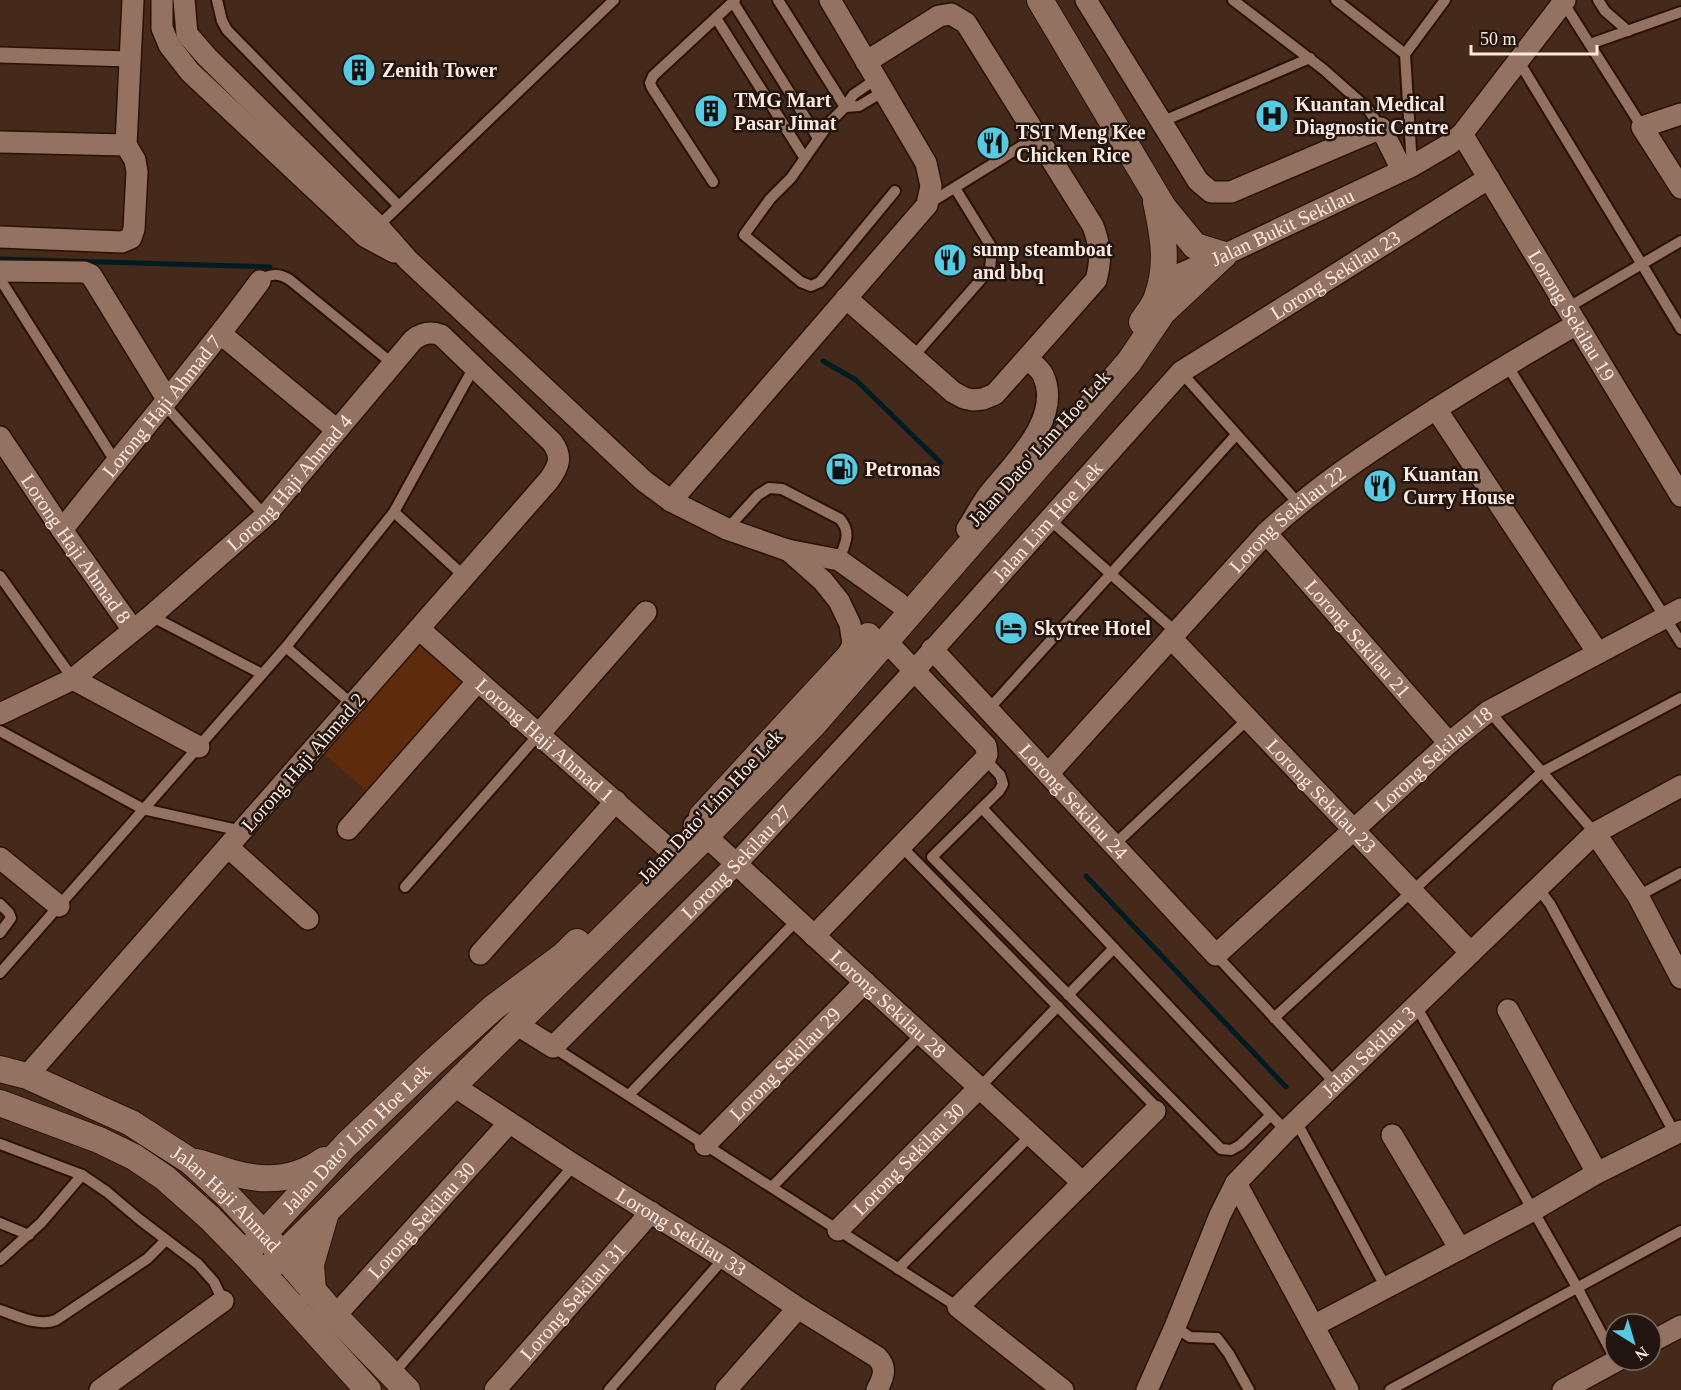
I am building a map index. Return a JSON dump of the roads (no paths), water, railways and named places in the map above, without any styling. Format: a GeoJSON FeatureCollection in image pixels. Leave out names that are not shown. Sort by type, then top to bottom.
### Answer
{"type":"FeatureCollection","features":[{"type":"Feature","properties":{"kind":"street"},"geometry":{"type":"LineString","coordinates":[[0,237],[122,242],[131,238],[134,229],[137,172],[135,160],[126,145],[133,0]]}},
{"type":"Feature","properties":{"kind":"street"},"geometry":{"type":"LineString","coordinates":[[162,0],[162,28],[169,45],[190,72],[408,260],[644,481],[671,501],[727,529],[788,550],[839,560],[899,603]]}},
{"type":"Feature","properties":{"kind":"street"},"geometry":{"type":"LineString","coordinates":[[184,0],[187,34],[372,231]]}},
{"type":"Feature","properties":{"kind":"street"},"geometry":{"type":"LineString","coordinates":[[671,501],[927,206],[931,186],[926,163],[830,0]]}},
{"type":"Feature","properties":{"kind":"street","name":"Jalan Dato' Lim Hoe Lek"},"geometry":{"type":"LineString","coordinates":[[1040,0],[1158,199],[1152,279],[1141,325]]}},
{"type":"Feature","properties":{"kind":"street"},"geometry":{"type":"LineString","coordinates":[[1086,0],[1198,181],[1211,192],[1231,192],[1381,128],[1407,168]]}},
{"type":"Feature","properties":{"kind":"street","name":"Jalan Bukit Sekilau"},"geometry":{"type":"LineString","coordinates":[[1170,276],[1224,255],[1407,168],[1448,145],[1462,134],[1564,1]]}},
{"type":"Feature","properties":{"kind":"street"},"geometry":{"type":"LineString","coordinates":[[846,298],[953,392],[964,398],[983,399],[995,394],[1096,280],[1100,266],[1100,247],[1093,226],[972,30],[958,17],[951,14],[939,16],[875,77]]}},
{"type":"Feature","properties":{"kind":"street"},"geometry":{"type":"LineString","coordinates":[[132,25],[162,28]]}},
{"type":"Feature","properties":{"kind":"street"},"geometry":{"type":"LineString","coordinates":[[0,55],[130,59]]}},
{"type":"Feature","properties":{"kind":"street"},"geometry":{"type":"LineString","coordinates":[[1681,114],[1642,127],[1681,188]]}},
{"type":"Feature","properties":{"kind":"street","name":"Lorong Sekilau 19"},"geometry":{"type":"LineString","coordinates":[[1462,134],[1681,496]]}},
{"type":"Feature","properties":{"kind":"street"},"geometry":{"type":"LineString","coordinates":[[0,142],[126,145]]}},
{"type":"Feature","properties":{"kind":"street","name":"Lorong Sekilau 23"},"geometry":{"type":"LineString","coordinates":[[1181,372],[1489,178]]}},
{"type":"Feature","properties":{"kind":"street"},"geometry":{"type":"LineString","coordinates":[[1158,199],[1194,246],[1224,255]]}},
{"type":"Feature","properties":{"kind":"street"},"geometry":{"type":"LineString","coordinates":[[1158,199],[1177,258],[1170,276],[1163,312]]}},
{"type":"Feature","properties":{"kind":"street"},"geometry":{"type":"LineString","coordinates":[[1163,312],[1224,255]]}},
{"type":"Feature","properties":{"kind":"street"},"geometry":{"type":"LineString","coordinates":[[0,271],[84,272],[91,275],[165,401]]}},
{"type":"Feature","properties":{"kind":"street","name":"Jalan Dato' Lim Hoe Lek"},"geometry":{"type":"LineString","coordinates":[[245,1254],[346,1145],[432,1063],[493,1008],[564,955],[670,850],[700,831],[844,662],[1110,369],[1141,325],[1170,276]]}},
{"type":"Feature","properties":{"kind":"street","name":"Lorong Haji Ahmad 7"},"geometry":{"type":"LineString","coordinates":[[62,530],[115,461],[221,334],[260,282]]}},
{"type":"Feature","properties":{"kind":"street","name":"Jalan Dato' Lim Hoe Lek"},"geometry":{"type":"LineString","coordinates":[[263,1274],[516,1024],[700,831],[813,725],[1129,363],[1163,312]]}},
{"type":"Feature","properties":{"kind":"street","name":"Lorong Sekilau 22"},"geometry":{"type":"LineString","coordinates":[[1048,774],[1266,533],[1298,503],[1353,461],[1507,365],[1572,316]]}},
{"type":"Feature","properties":{"kind":"street"},"geometry":{"type":"LineString","coordinates":[[457,351],[479,327]]}},
{"type":"Feature","properties":{"kind":"street","name":"Lorong Haji Ahmad 4"},"geometry":{"type":"LineString","coordinates":[[0,714],[73,679],[151,616],[266,516],[413,340],[426,332],[441,335],[552,442]]}},
{"type":"Feature","properties":{"kind":"street"},"geometry":{"type":"LineString","coordinates":[[221,334],[337,430]]}},
{"type":"Feature","properties":{"kind":"street"},"geometry":{"type":"LineString","coordinates":[[967,529],[988,496],[1025,453],[1045,411],[1047,389],[1042,372],[1027,358]]}},
{"type":"Feature","properties":{"kind":"street","name":"Jalan Lim Hoe Lek"},"geometry":{"type":"LineString","coordinates":[[914,671],[1181,372]]}},
{"type":"Feature","properties":{"kind":"street"},"geometry":{"type":"LineString","coordinates":[[1436,409],[1598,653]]}},
{"type":"Feature","properties":{"kind":"street","name":"Lorong Haji Ahmad 8"},"geometry":{"type":"LineString","coordinates":[[0,437],[133,630]]}},
{"type":"Feature","properties":{"kind":"street","name":"Lorong Haji Ahmad 2"},"geometry":{"type":"LineString","coordinates":[[27,1076],[549,480],[557,469],[560,459],[558,450],[552,442]]}},
{"type":"Feature","properties":{"kind":"street","name":"Lorong Sekilau 21"},"geometry":{"type":"LineString","coordinates":[[1266,533],[1449,742]]}},
{"type":"Feature","properties":{"kind":"street"},"geometry":{"type":"LineString","coordinates":[[788,550],[823,581],[839,601],[850,624],[853,644],[844,662]]}},
{"type":"Feature","properties":{"kind":"street"},"geometry":{"type":"LineString","coordinates":[[539,734],[646,612]]}},
{"type":"Feature","properties":{"kind":"street","name":"Lorong Sekilau 18"},"geometry":{"type":"LineString","coordinates":[[1216,955],[1449,742],[1489,711],[1674,613]]}},
{"type":"Feature","properties":{"kind":"street","name":"Lorong Haji Ahmad 1"},"geometry":{"type":"LineString","coordinates":[[419,629],[670,850]]}},
{"type":"Feature","properties":{"kind":"street","name":"Lorong Sekilau 23"},"geometry":{"type":"LineString","coordinates":[[1173,635],[1248,719],[1470,953]]}},
{"type":"Feature","properties":{"kind":"street"},"geometry":{"type":"LineString","coordinates":[[814,936],[985,759],[987,754],[986,746],[886,641]]}},
{"type":"Feature","properties":{"kind":"street","name":"Lorong Sekilau 24"},"geometry":{"type":"LineString","coordinates":[[932,649],[1216,955]]}},
{"type":"Feature","properties":{"kind":"street","name":"Lorong Sekilau 27"},"geometry":{"type":"LineString","coordinates":[[553,1047],[736,864],[914,671]]}},
{"type":"Feature","properties":{"kind":"street"},"geometry":{"type":"LineString","coordinates":[[73,679],[199,747]]}},
{"type":"Feature","properties":{"kind":"street"},"geometry":{"type":"LineString","coordinates":[[348,829],[478,681]]}},
{"type":"Feature","properties":{"kind":"street","name":"Jalan Sekilau 3"},"geometry":{"type":"LineString","coordinates":[[1147,1390],[1220,1215],[1236,1183],[1291,1126],[1595,833],[1681,786]]}},
{"type":"Feature","properties":{"kind":"street"},"geometry":{"type":"LineString","coordinates":[[480,954],[616,801]]}},
{"type":"Feature","properties":{"kind":"street","name":"Lorong Sekilau 28"},"geometry":{"type":"LineString","coordinates":[[700,831],[1083,1183]]}},
{"type":"Feature","properties":{"kind":"street"},"geometry":{"type":"LineString","coordinates":[[1595,833],[1638,896],[1679,969]]}},
{"type":"Feature","properties":{"kind":"street"},"geometry":{"type":"LineString","coordinates":[[228,847],[309,919]]}},
{"type":"Feature","properties":{"kind":"street"},"geometry":{"type":"LineString","coordinates":[[0,858],[59,906]]}},
{"type":"Feature","properties":{"kind":"street","name":"Lorong Sekilau 29"},"geometry":{"type":"LineString","coordinates":[[705,1145],[865,982]]}},
{"type":"Feature","properties":{"kind":"street"},"geometry":{"type":"LineString","coordinates":[[1508,1010],[1597,1173]]}},
{"type":"Feature","properties":{"kind":"street"},"geometry":{"type":"LineString","coordinates":[[516,1024],[553,1047]]}},
{"type":"Feature","properties":{"kind":"street","name":"Jalan Haji Ahmad"},"geometry":{"type":"LineString","coordinates":[[0,1069],[27,1076],[131,1123],[190,1161],[228,1196],[283,1255],[313,1292],[399,1383]]}},
{"type":"Feature","properties":{"kind":"street","name":"Lorong Sekilau 33"},"geometry":{"type":"LineString","coordinates":[[454,1086],[877,1357],[884,1366],[885,1373],[877,1390]]}},
{"type":"Feature","properties":{"kind":"street","name":"Lorong Sekilau 30"},"geometry":{"type":"LineString","coordinates":[[838,1230],[980,1088]]}},
{"type":"Feature","properties":{"kind":"street","name":"Jalan Haji Ahmad"},"geometry":{"type":"LineString","coordinates":[[0,1102],[99,1140],[134,1157],[184,1193],[245,1254],[368,1390]]}},
{"type":"Feature","properties":{"kind":"street"},"geometry":{"type":"LineString","coordinates":[[1063,1390],[958,1307],[1155,1112]]}},
{"type":"Feature","properties":{"kind":"street","name":"Lorong Sekilau 30"},"geometry":{"type":"LineString","coordinates":[[335,1316],[509,1123]]}},
{"type":"Feature","properties":{"kind":"street"},"geometry":{"type":"LineString","coordinates":[[1315,1325],[1532,1211],[1597,1173],[1678,1132]]}},
{"type":"Feature","properties":{"kind":"street"},"geometry":{"type":"LineString","coordinates":[[1392,1135],[1460,1249]]}},
{"type":"Feature","properties":{"kind":"street"},"geometry":{"type":"LineString","coordinates":[[190,1161],[260,1179],[281,1178],[314,1168],[346,1145]]}},
{"type":"Feature","properties":{"kind":"street","name":"Jalan Haji Ahmad"},"geometry":{"type":"LineString","coordinates":[[134,1157],[147,1176],[199,1226],[318,1358],[350,1390]]}},
{"type":"Feature","properties":{"kind":"street"},"geometry":{"type":"LineString","coordinates":[[1236,1183],[1315,1325],[1348,1390]]}},
{"type":"Feature","properties":{"kind":"street"},"geometry":{"type":"LineString","coordinates":[[313,1292],[311,1263],[327,1210]]}},
{"type":"Feature","properties":{"kind":"street","name":"Lorong Sekilau 31"},"geometry":{"type":"LineString","coordinates":[[495,1390],[651,1212]]}},
{"type":"Feature","properties":{"kind":"street"},"geometry":{"type":"LineString","coordinates":[[100,1390],[223,1301]]}},
{"type":"Feature","properties":{"kind":"street"},"geometry":{"type":"LineString","coordinates":[[726,1390],[798,1308]]}},
{"type":"Feature","properties":{"kind":"street"},"geometry":{"type":"LineString","coordinates":[[1663,1336],[1681,1326]]}},
{"type":"Feature","properties":{"kind":"street"},"geometry":{"type":"LineString","coordinates":[[1563,1390],[1603,1367]]}},
{"type":"Feature","properties":{"kind":"lane"},"geometry":{"type":"LineString","coordinates":[[217,0],[222,21],[227,30],[398,205]]}},
{"type":"Feature","properties":{"kind":"lane"},"geometry":{"type":"LineString","coordinates":[[372,231],[614,0]]}},
{"type":"Feature","properties":{"kind":"lane"},"geometry":{"type":"LineString","coordinates":[[778,0],[845,107]]}},
{"type":"Feature","properties":{"kind":"lane"},"geometry":{"type":"LineString","coordinates":[[1233,0],[1310,58],[1367,108],[1381,128]]}},
{"type":"Feature","properties":{"kind":"lane"},"geometry":{"type":"LineString","coordinates":[[1336,0],[1405,54]]}},
{"type":"Feature","properties":{"kind":"lane"},"geometry":{"type":"LineString","coordinates":[[1407,168],[1405,54],[1445,0]]}},
{"type":"Feature","properties":{"kind":"lane"},"geometry":{"type":"LineString","coordinates":[[1598,0],[1605,11],[1628,31]]}},
{"type":"Feature","properties":{"kind":"lane"},"geometry":{"type":"LineString","coordinates":[[713,182],[650,82],[653,76],[734,1],[818,138]]}},
{"type":"Feature","properties":{"kind":"lane"},"geometry":{"type":"LineString","coordinates":[[1564,1],[1642,127]]}},
{"type":"Feature","properties":{"kind":"lane"},"geometry":{"type":"LineString","coordinates":[[1590,44],[1681,12]]}},
{"type":"Feature","properties":{"kind":"lane"},"geometry":{"type":"LineString","coordinates":[[716,18],[804,157]]}},
{"type":"Feature","properties":{"kind":"lane"},"geometry":{"type":"LineString","coordinates":[[1161,122],[1310,58]]}},
{"type":"Feature","properties":{"kind":"lane"},"geometry":{"type":"LineString","coordinates":[[1518,60],[1681,329]]}},
{"type":"Feature","properties":{"kind":"lane"},"geometry":{"type":"LineString","coordinates":[[859,106],[875,77]]}},
{"type":"Feature","properties":{"kind":"lane"},"geometry":{"type":"LineString","coordinates":[[875,77],[853,95],[818,138],[791,178],[770,199],[744,236],[801,282],[811,286],[820,282],[895,191]]}},
{"type":"Feature","properties":{"kind":"lane"},"geometry":{"type":"LineString","coordinates":[[853,95],[859,106]]}},
{"type":"Feature","properties":{"kind":"lane"},"geometry":{"type":"LineString","coordinates":[[845,107],[859,106]]}},
{"type":"Feature","properties":{"kind":"lane"},"geometry":{"type":"LineString","coordinates":[[927,206],[1038,136]]}},
{"type":"Feature","properties":{"kind":"lane"},"geometry":{"type":"LineString","coordinates":[[913,357],[990,269],[992,248],[956,188]]}},
{"type":"Feature","properties":{"kind":"lane"},"geometry":{"type":"LineString","coordinates":[[1572,316],[1641,264],[1681,241]]}},
{"type":"Feature","properties":{"kind":"lane"},"geometry":{"type":"LineString","coordinates":[[260,282],[266,277],[277,274],[290,280],[393,364]]}},
{"type":"Feature","properties":{"kind":"lane"},"geometry":{"type":"LineString","coordinates":[[0,279],[115,461]]}},
{"type":"Feature","properties":{"kind":"lane"},"geometry":{"type":"LineString","coordinates":[[1507,365],[1674,613],[1681,643]]}},
{"type":"Feature","properties":{"kind":"lane"},"geometry":{"type":"LineString","coordinates":[[0,973],[286,647],[394,512],[474,367]]}},
{"type":"Feature","properties":{"kind":"lane"},"geometry":{"type":"LineString","coordinates":[[1181,372],[1298,503]]}},
{"type":"Feature","properties":{"kind":"lane"},"geometry":{"type":"LineString","coordinates":[[165,401],[266,516]]}},
{"type":"Feature","properties":{"kind":"lane"},"geometry":{"type":"LineString","coordinates":[[988,710],[1236,435]]}},
{"type":"Feature","properties":{"kind":"lane"},"geometry":{"type":"LineString","coordinates":[[727,529],[758,495],[769,488],[782,489],[840,519],[846,526],[848,536],[839,560]]}},
{"type":"Feature","properties":{"kind":"lane"},"geometry":{"type":"LineString","coordinates":[[394,512],[465,577]]}},
{"type":"Feature","properties":{"kind":"lane"},"geometry":{"type":"LineString","coordinates":[[1049,519],[1111,573],[1173,635]]}},
{"type":"Feature","properties":{"kind":"lane"},"geometry":{"type":"LineString","coordinates":[[0,576],[73,679]]}},
{"type":"Feature","properties":{"kind":"lane"},"geometry":{"type":"LineString","coordinates":[[151,616],[262,674]]}},
{"type":"Feature","properties":{"kind":"lane"},"geometry":{"type":"LineString","coordinates":[[286,647],[353,705]]}},
{"type":"Feature","properties":{"kind":"lane"},"geometry":{"type":"LineString","coordinates":[[1274,1018],[1542,772],[1681,698]]}},
{"type":"Feature","properties":{"kind":"lane"},"geometry":{"type":"LineString","coordinates":[[1489,711],[1595,833]]}},
{"type":"Feature","properties":{"kind":"lane"},"geometry":{"type":"LineString","coordinates":[[1114,845],[1248,719]]}},
{"type":"Feature","properties":{"kind":"lane"},"geometry":{"type":"LineString","coordinates":[[0,731],[143,809],[242,831]]}},
{"type":"Feature","properties":{"kind":"lane"},"geometry":{"type":"LineString","coordinates":[[405,887],[539,734]]}},
{"type":"Feature","properties":{"kind":"lane"},"geometry":{"type":"LineString","coordinates":[[985,759],[1000,775],[1003,784],[999,791],[932,857],[1221,1149],[1231,1150],[1240,1145],[1271,1114]]}},
{"type":"Feature","properties":{"kind":"lane"},"geometry":{"type":"LineString","coordinates":[[982,808],[1271,1114],[1291,1126],[1386,1288]]}},
{"type":"Feature","properties":{"kind":"lane"},"geometry":{"type":"LineString","coordinates":[[901,846],[1154,1105],[1155,1112]]}},
{"type":"Feature","properties":{"kind":"lane"},"geometry":{"type":"LineString","coordinates":[[1638,896],[1681,873]]}},
{"type":"Feature","properties":{"kind":"lane"},"geometry":{"type":"LineString","coordinates":[[1538,888],[1550,904],[1678,1132]]}},
{"type":"Feature","properties":{"kind":"lane"},"geometry":{"type":"LineString","coordinates":[[0,904],[9,912],[11,918],[0,933]]}},
{"type":"Feature","properties":{"kind":"lane"},"geometry":{"type":"LineString","coordinates":[[628,1095],[797,920]]}},
{"type":"Feature","properties":{"kind":"lane"},"geometry":{"type":"LineString","coordinates":[[1068,995],[1114,948]]}},
{"type":"Feature","properties":{"kind":"lane"},"geometry":{"type":"LineString","coordinates":[[1216,955],[1336,1084]]}},
{"type":"Feature","properties":{"kind":"lane"},"geometry":{"type":"LineString","coordinates":[[980,1088],[1058,1006]]}},
{"type":"Feature","properties":{"kind":"lane"},"geometry":{"type":"LineString","coordinates":[[1416,1006],[1603,1336]]}},
{"type":"Feature","properties":{"kind":"lane"},"geometry":{"type":"LineString","coordinates":[[772,1187],[921,1034]]}},
{"type":"Feature","properties":{"kind":"lane"},"geometry":{"type":"LineString","coordinates":[[553,1047],[958,1307]]}},
{"type":"Feature","properties":{"kind":"lane"},"geometry":{"type":"LineString","coordinates":[[898,1269],[1031,1136]]}},
{"type":"Feature","properties":{"kind":"lane"},"geometry":{"type":"LineString","coordinates":[[0,1144],[82,1175],[107,1192],[207,1272],[223,1301]]}},
{"type":"Feature","properties":{"kind":"lane"},"geometry":{"type":"LineString","coordinates":[[399,1383],[574,1165]]}},
{"type":"Feature","properties":{"kind":"lane"},"geometry":{"type":"LineString","coordinates":[[0,1260],[29,1235],[82,1175]]}},
{"type":"Feature","properties":{"kind":"lane"},"geometry":{"type":"LineString","coordinates":[[0,1223],[29,1235]]}},
{"type":"Feature","properties":{"kind":"lane"},"geometry":{"type":"LineString","coordinates":[[1390,1390],[1681,1232]]}},
{"type":"Feature","properties":{"kind":"lane"},"geometry":{"type":"LineString","coordinates":[[0,1310],[37,1322],[48,1323],[56,1320],[147,1259],[166,1240]]}},
{"type":"Feature","properties":{"kind":"lane"},"geometry":{"type":"LineString","coordinates":[[609,1390],[724,1258]]}},
{"type":"Feature","properties":{"kind":"lane"},"geometry":{"type":"LineString","coordinates":[[1175,1327],[1190,1337],[1217,1338],[1229,1354],[1249,1390]]}},
{"type":"Feature","properties":{"kind":"waterway"},"geometry":{"type":"LineString","coordinates":[[0,259],[270,267]]}},
{"type":"Feature","properties":{"kind":"waterway"},"geometry":{"type":"LineString","coordinates":[[823,361],[856,380],[941,463]]}},
{"type":"Feature","properties":{"kind":"waterway"},"geometry":{"type":"LineString","coordinates":[[1086,876],[1286,1087]]}},
{"type":"Feature","properties":{"kind":"place","name":"Zenith Tower"},"geometry":{"type":"Point","coordinates":[359,70]}},
{"type":"Feature","properties":{"kind":"place","name":"TMG Mart Pasar Jimat"},"geometry":{"type":"Point","coordinates":[711,111]}},
{"type":"Feature","properties":{"kind":"place","name":"Kuantan Medical Diagnostic Centre"},"geometry":{"type":"Point","coordinates":[1272,116]}},
{"type":"Feature","properties":{"kind":"place","name":"TST Meng Kee Chicken Rice"},"geometry":{"type":"Point","coordinates":[993,143]}},
{"type":"Feature","properties":{"kind":"place","name":"sump steamboat and bbq"},"geometry":{"type":"Point","coordinates":[950,260]}},
{"type":"Feature","properties":{"kind":"place","name":"Petronas"},"geometry":{"type":"Point","coordinates":[842,469]}},
{"type":"Feature","properties":{"kind":"place","name":"Kuantan Curry House"},"geometry":{"type":"Point","coordinates":[1380,486]}},
{"type":"Feature","properties":{"kind":"place","name":"Skytree Hotel"},"geometry":{"type":"Point","coordinates":[1011,628]}}]}
